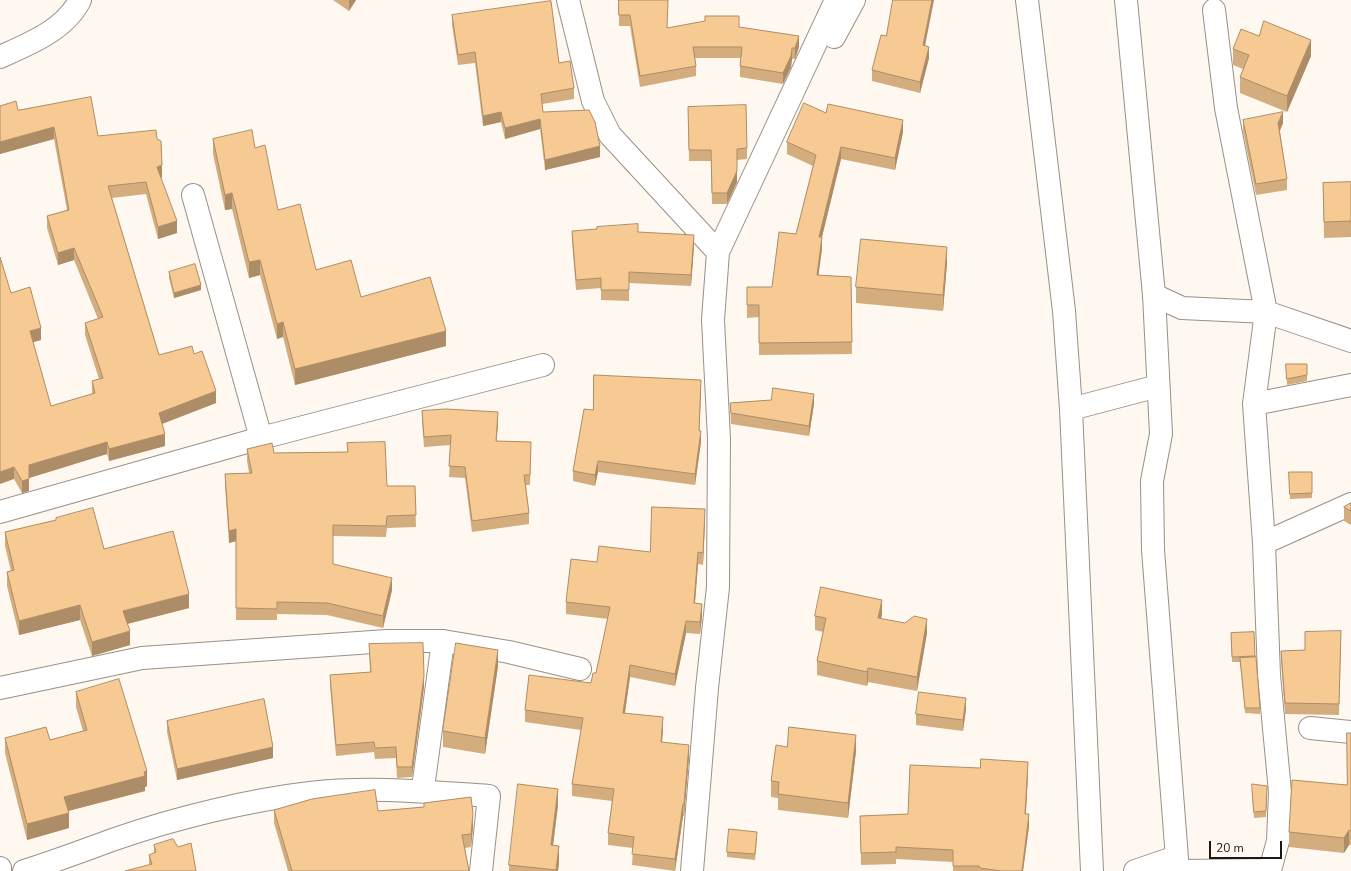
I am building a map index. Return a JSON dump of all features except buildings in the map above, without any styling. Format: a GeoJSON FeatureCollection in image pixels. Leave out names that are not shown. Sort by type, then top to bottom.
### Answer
{"type":"FeatureCollection","features":[{"type":"Feature","properties":{"kind":"main road"},"geometry":{"type":"LineString","coordinates":[[0,57],[33,42],[58,26],[76,8],[80,0]]}},
{"type":"Feature","properties":{"kind":"main road"},"geometry":{"type":"LineString","coordinates":[[568,0],[593,101],[610,135],[718,252]]}},
{"type":"Feature","properties":{"kind":"main road"},"geometry":{"type":"LineString","coordinates":[[692,871],[707,688],[718,587],[719,439],[713,320],[718,252],[836,0]]}},
{"type":"Feature","properties":{"kind":"main road"},"geometry":{"type":"LineString","coordinates":[[757,170],[854,0]]}},
{"type":"Feature","properties":{"kind":"main road"},"geometry":{"type":"LineString","coordinates":[[1027,0],[1064,311],[1071,409],[1092,871]]}},
{"type":"Feature","properties":{"kind":"main road"},"geometry":{"type":"LineString","coordinates":[[1126,0],[1154,295],[1161,434],[1152,481],[1153,550],[1178,866]]}},
{"type":"Feature","properties":{"kind":"main road"},"geometry":{"type":"LineString","coordinates":[[1135,871],[1178,866],[1270,870],[1278,841],[1280,792],[1268,675],[1264,543],[1254,404],[1266,312],[1226,108],[1214,10]]}},
{"type":"Feature","properties":{"kind":"main road"},"geometry":{"type":"LineString","coordinates":[[193,195],[261,438]]}},
{"type":"Feature","properties":{"kind":"main road"},"geometry":{"type":"LineString","coordinates":[[1154,295],[1182,308],[1266,312],[1351,341]]}},
{"type":"Feature","properties":{"kind":"main road"},"geometry":{"type":"LineString","coordinates":[[0,512],[261,438],[543,365]]}},
{"type":"Feature","properties":{"kind":"main road"},"geometry":{"type":"LineString","coordinates":[[1254,404],[1351,385]]}},
{"type":"Feature","properties":{"kind":"main road"},"geometry":{"type":"LineString","coordinates":[[1071,409],[1158,386]]}},
{"type":"Feature","properties":{"kind":"main road"},"geometry":{"type":"LineString","coordinates":[[1264,543],[1351,504]]}},
{"type":"Feature","properties":{"kind":"main road"},"geometry":{"type":"LineString","coordinates":[[0,688],[142,658],[387,641],[443,641],[509,652],[580,670]]}},
{"type":"Feature","properties":{"kind":"main road"},"geometry":{"type":"LineString","coordinates":[[423,788],[443,641]]}},
{"type":"Feature","properties":{"kind":"main road"},"geometry":{"type":"LineString","coordinates":[[1310,728],[1351,732]]}},
{"type":"Feature","properties":{"kind":"main road"},"geometry":{"type":"LineString","coordinates":[[24,871],[119,838],[166,824],[215,812],[275,798],[311,793],[357,790],[400,790],[489,796],[480,871]]}}]}
